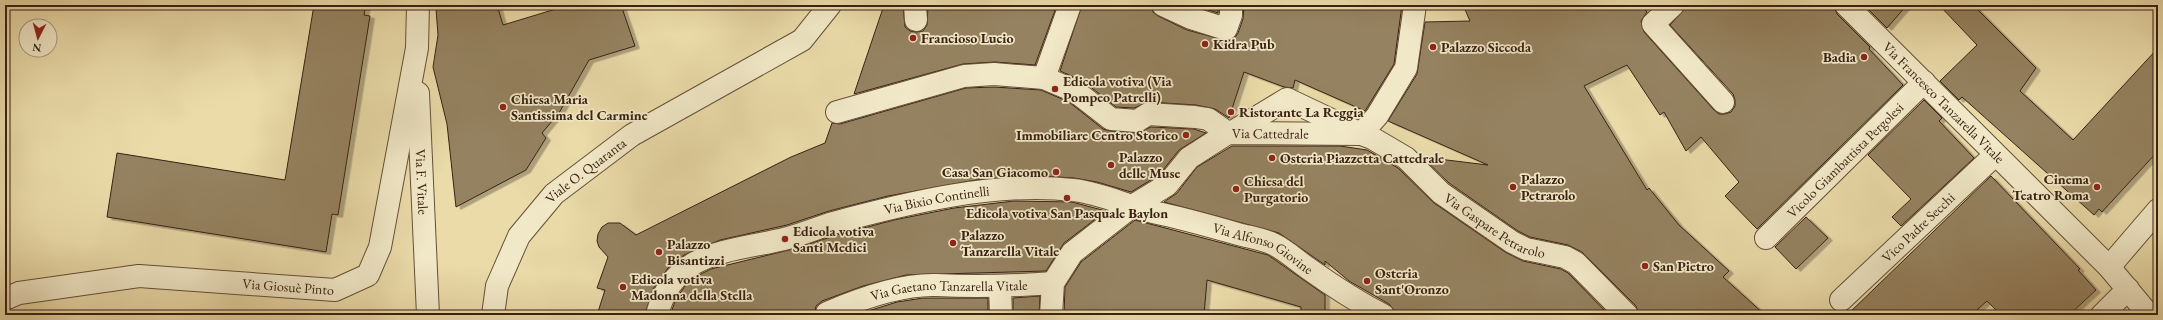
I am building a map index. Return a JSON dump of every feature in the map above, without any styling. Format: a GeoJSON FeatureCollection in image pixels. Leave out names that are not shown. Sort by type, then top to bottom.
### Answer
{"type":"FeatureCollection","features":[{"type":"Feature","properties":{"kind":"street","name":"Via Giosuè Pinto"},"geometry":{"type":"LineString","coordinates":[[5,299],[19,293],[139,276],[335,290],[368,275],[380,247],[417,48],[418,5]]}},
{"type":"Feature","properties":{"kind":"street","name":"Viale O. Quaranta"},"geometry":{"type":"LineString","coordinates":[[494,315],[497,286],[519,236],[554,194],[632,135],[802,40],[830,5]]}},
{"type":"Feature","properties":{"kind":"street"},"geometry":{"type":"LineString","coordinates":[[1044,78],[1070,5]]}},
{"type":"Feature","properties":{"kind":"street"},"geometry":{"type":"LineString","coordinates":[[1162,5],[1190,18],[1226,29],[1231,15],[1232,5]]}},
{"type":"Feature","properties":{"kind":"street"},"geometry":{"type":"LineString","coordinates":[[1361,134],[1377,116],[1406,68],[1415,5]]}},
{"type":"Feature","properties":{"kind":"street"},"geometry":{"type":"LineString","coordinates":[[1673,5],[1653,24],[1723,102]]}},
{"type":"Feature","properties":{"kind":"street","name":"Via Francesco Tanzarella Vitale"},"geometry":{"type":"LineString","coordinates":[[1846,5],[2109,267],[2148,314]]}},
{"type":"Feature","properties":{"kind":"street","name":"Via F. Vitale"},"geometry":{"type":"LineString","coordinates":[[417,48],[428,315]]}},
{"type":"Feature","properties":{"kind":"street"},"geometry":{"type":"LineString","coordinates":[[837,112],[964,76],[994,74],[1044,78],[1075,91],[1111,119],[1137,121],[1148,114],[1196,116],[1208,119],[1230,133]]}},
{"type":"Feature","properties":{"kind":"street","name":"Vicolo Giambattista Pergolesi"},"geometry":{"type":"LineString","coordinates":[[1766,238],[1924,82]]}},
{"type":"Feature","properties":{"kind":"street","name":"Via Gaspare Petrarolo"},"geometry":{"type":"LineString","coordinates":[[1230,133],[1287,99],[1372,138],[1406,158],[1441,193],[1512,242],[1526,249],[1565,257],[1576,263],[1627,315]]}},
{"type":"Feature","properties":{"kind":"street","name":"Via Cattedrale"},"geometry":{"type":"LineString","coordinates":[[1051,315],[1053,283],[1057,273],[1072,253],[1131,207],[1167,185],[1189,158],[1230,133],[1361,134]]}},
{"type":"Feature","properties":{"kind":"street","name":"Vico Padre Secchi"},"geometry":{"type":"LineString","coordinates":[[1841,300],[1995,155]]}},
{"type":"Feature","properties":{"kind":"street","name":"Via Bixio Continelli"},"geometry":{"type":"LineString","coordinates":[[657,315],[660,301],[675,280],[693,262],[718,252],[785,239],[832,224],[935,198],[992,191],[1073,190],[1111,197],[1131,207]]}},
{"type":"Feature","properties":{"kind":"street","name":"Via Alfonso Giovine"},"geometry":{"type":"LineString","coordinates":[[1131,207],[1189,219],[1273,244],[1352,299],[1383,315]]}},
{"type":"Feature","properties":{"kind":"street"},"geometry":{"type":"LineString","coordinates":[[2109,267],[2158,210]]}},
{"type":"Feature","properties":{"kind":"street","name":"Via Gaetano Tanzarella Vitale"},"geometry":{"type":"LineString","coordinates":[[828,315],[827,313],[857,300],[895,290],[936,285],[1000,288],[1053,283]]}},
{"type":"Feature","properties":{"kind":"street"},"geometry":{"type":"LineString","coordinates":[[1000,288],[1001,315]]}},
{"type":"Feature","properties":{"kind":"street"},"geometry":{"type":"LineString","coordinates":[[2102,315],[2128,289]]}},
{"type":"Feature","properties":{"kind":"building"},"geometry":{"type":"Polygon","coordinates":[[[314,5],[366,5],[364,15],[370,16],[338,215],[332,214],[326,252],[107,217],[117,153],[285,180],[314,5]]]}},
{"type":"Feature","properties":{"kind":"building","name":"Chiesa Maria Santissima del Carmine"},"geometry":{"type":"Polygon","coordinates":[[[450,5],[497,5],[503,25],[569,5],[621,5],[635,46],[589,60],[559,113],[542,133],[546,138],[526,170],[456,207],[447,124],[433,67],[438,35],[436,9],[450,5]]]}},
{"type":"Feature","properties":{"kind":"building"},"geometry":{"type":"Polygon","coordinates":[[[884,5],[903,5],[905,27],[910,31],[916,32],[923,31],[927,25],[928,5],[1057,5],[1035,65],[995,62],[963,64],[854,94],[884,5]]]}},
{"type":"Feature","properties":{"kind":"building"},"geometry":{"type":"Polygon","coordinates":[[[1082,5],[1151,5],[1153,12],[1158,16],[1187,30],[1228,41],[1234,39],[1238,33],[1243,19],[1244,5],[1402,5],[1394,64],[1365,111],[1295,80],[1293,88],[1284,87],[1244,72],[1229,118],[1215,109],[1196,105],[1149,102],[1134,108],[1116,107],[1083,81],[1060,71],[1082,5]]]}},
{"type":"Feature","properties":{"kind":"building"},"geometry":{"type":"Polygon","coordinates":[[[1193,5],[1218,5],[1218,13],[1193,5]]]}},
{"type":"Feature","properties":{"kind":"building"},"geometry":{"type":"Polygon","coordinates":[[[1463,5],[1641,5],[1647,12],[1641,21],[1644,32],[1714,110],[1719,114],[1725,114],[1731,112],[1735,106],[1733,94],[1670,25],[1688,5],[1834,5],[1837,14],[1870,47],[1869,49],[1903,85],[1757,229],[1725,196],[1739,182],[1701,137],[1686,151],[1664,112],[1660,115],[1627,65],[1584,86],[1647,190],[1649,188],[1679,225],[1729,271],[1723,277],[1765,315],[1639,315],[1636,306],[1582,252],[1568,245],[1530,237],[1518,231],[1449,183],[1422,157],[1488,165],[1388,121],[1417,74],[1425,22],[1470,21],[1463,5]]]}},
{"type":"Feature","properties":{"kind":"building"},"geometry":{"type":"Polygon","coordinates":[[[1864,5],[1907,5],[1887,28],[1864,5]]]}},
{"type":"Feature","properties":{"kind":"building"},"geometry":{"type":"Polygon","coordinates":[[[1939,5],[1973,5],[2036,68],[2020,91],[2073,140],[2158,48],[2158,151],[2102,212],[2099,209],[2094,215],[1962,97],[1959,100],[1940,81],[1977,45],[1939,5]]]}},
{"type":"Feature","properties":{"kind":"building"},"geometry":{"type":"Polygon","coordinates":[[[994,87],[1041,90],[1069,102],[1103,129],[1110,131],[1137,133],[1151,127],[1194,129],[1206,133],[1179,150],[1159,175],[1131,192],[1097,182],[1074,178],[1043,176],[982,179],[888,196],[829,211],[787,225],[720,240],[684,255],[668,268],[653,289],[645,315],[597,315],[605,290],[597,288],[608,257],[599,247],[597,241],[598,234],[602,227],[608,223],[620,223],[636,235],[791,157],[825,143],[832,123],[840,124],[966,88],[994,87]]]}},
{"type":"Feature","properties":{"kind":"building"},"geometry":{"type":"Polygon","coordinates":[[[1924,100],[1942,118],[1939,121],[1974,158],[1901,226],[1892,217],[1911,199],[1868,155],[1924,100]]]}},
{"type":"Feature","properties":{"kind":"building"},"geometry":{"type":"Polygon","coordinates":[[[1232,146],[1340,146],[1367,150],[1398,168],[1434,203],[1505,252],[1523,261],[1561,269],[1568,273],[1609,315],[1398,315],[1389,304],[1349,281],[1325,261],[1325,265],[1279,233],[1164,202],[1177,193],[1197,167],[1232,146]]]}},
{"type":"Feature","properties":{"kind":"building"},"geometry":{"type":"Polygon","coordinates":[[[1991,176],[2080,269],[2078,270],[2096,290],[2069,315],[2001,315],[1987,301],[1971,315],[1847,315],[1991,176]]]}},
{"type":"Feature","properties":{"kind":"building"},"geometry":{"type":"Polygon","coordinates":[[[1014,201],[1072,202],[1106,211],[1064,243],[1046,271],[906,275],[863,286],[822,301],[816,306],[814,315],[670,315],[676,299],[685,286],[697,276],[711,269],[793,249],[837,235],[894,220],[954,208],[1014,201]]]}},
{"type":"Feature","properties":{"kind":"building"},"geometry":{"type":"Polygon","coordinates":[[[1806,217],[1828,238],[1796,269],[1775,247],[1806,217]]]}},
{"type":"Feature","properties":{"kind":"building"},"geometry":{"type":"Polygon","coordinates":[[[1135,220],[1268,255],[1325,295],[1325,315],[1301,315],[1301,307],[1207,280],[1204,315],[1064,315],[1065,287],[1081,262],[1135,220]]]}},
{"type":"Feature","properties":{"kind":"building"},"geometry":{"type":"Polygon","coordinates":[[[1040,296],[1039,315],[1013,315],[1013,298],[1040,296]]]}},
{"type":"Feature","properties":{"kind":"building"},"geometry":{"type":"Polygon","coordinates":[[[923,298],[988,298],[988,315],[855,315],[897,302],[923,298]]]}},
{"type":"Feature","properties":{"kind":"place","name":"Francioso Lucio"},"geometry":{"type":"Point","coordinates":[913,38]}},
{"type":"Feature","properties":{"kind":"place","name":"Kidra Pub"},"geometry":{"type":"Point","coordinates":[1205,44]}},
{"type":"Feature","properties":{"kind":"place","name":"Palazzo Siccoda"},"geometry":{"type":"Point","coordinates":[1433,47]}},
{"type":"Feature","properties":{"kind":"place","name":"Badia"},"geometry":{"type":"Point","coordinates":[1864,57]}},
{"type":"Feature","properties":{"kind":"place","name":"Edicola votiva (Via Pompeo Patrelli)"},"geometry":{"type":"Point","coordinates":[1055,89]}},
{"type":"Feature","properties":{"kind":"place","name":"Chiesa Maria Santissima del Carmine"},"geometry":{"type":"Point","coordinates":[503,107]}},
{"type":"Feature","properties":{"kind":"place","name":"Ristorante La Reggia"},"geometry":{"type":"Point","coordinates":[1231,112]}},
{"type":"Feature","properties":{"kind":"place","name":"Immobiliare Centro Storico"},"geometry":{"type":"Point","coordinates":[1186,135]}},
{"type":"Feature","properties":{"kind":"place","name":"Osteria Piazzetta Cattedrale"},"geometry":{"type":"Point","coordinates":[1272,158]}},
{"type":"Feature","properties":{"kind":"place","name":"Palazzo delle Muse"},"geometry":{"type":"Point","coordinates":[1111,165]}},
{"type":"Feature","properties":{"kind":"place","name":"Casa San Giacomo"},"geometry":{"type":"Point","coordinates":[1056,172]}},
{"type":"Feature","properties":{"kind":"place","name":"Palazzo Petrarolo"},"geometry":{"type":"Point","coordinates":[1513,187]}},
{"type":"Feature","properties":{"kind":"place","name":"Cinema Teatro Roma"},"geometry":{"type":"Point","coordinates":[2097,187]}},
{"type":"Feature","properties":{"kind":"place","name":"Chiesa del Purgatorio"},"geometry":{"type":"Point","coordinates":[1236,189]}},
{"type":"Feature","properties":{"kind":"place","name":"Edicola votiva San Pasquale Baylon"},"geometry":{"type":"Point","coordinates":[1067,198]}},
{"type":"Feature","properties":{"kind":"place","name":"Edicola votiva Santi Medici"},"geometry":{"type":"Point","coordinates":[785,239]}},
{"type":"Feature","properties":{"kind":"place","name":"Palazzo Tanzarella Vitale"},"geometry":{"type":"Point","coordinates":[953,243]}},
{"type":"Feature","properties":{"kind":"place","name":"Palazzo Bisantizzi"},"geometry":{"type":"Point","coordinates":[659,252]}},
{"type":"Feature","properties":{"kind":"place","name":"San Pietro"},"geometry":{"type":"Point","coordinates":[1645,266]}},
{"type":"Feature","properties":{"kind":"place","name":"Osteria Sant'Oronzo"},"geometry":{"type":"Point","coordinates":[1367,281]}},
{"type":"Feature","properties":{"kind":"place","name":"Edicola votiva Madonna della Stella"},"geometry":{"type":"Point","coordinates":[623,287]}}]}
